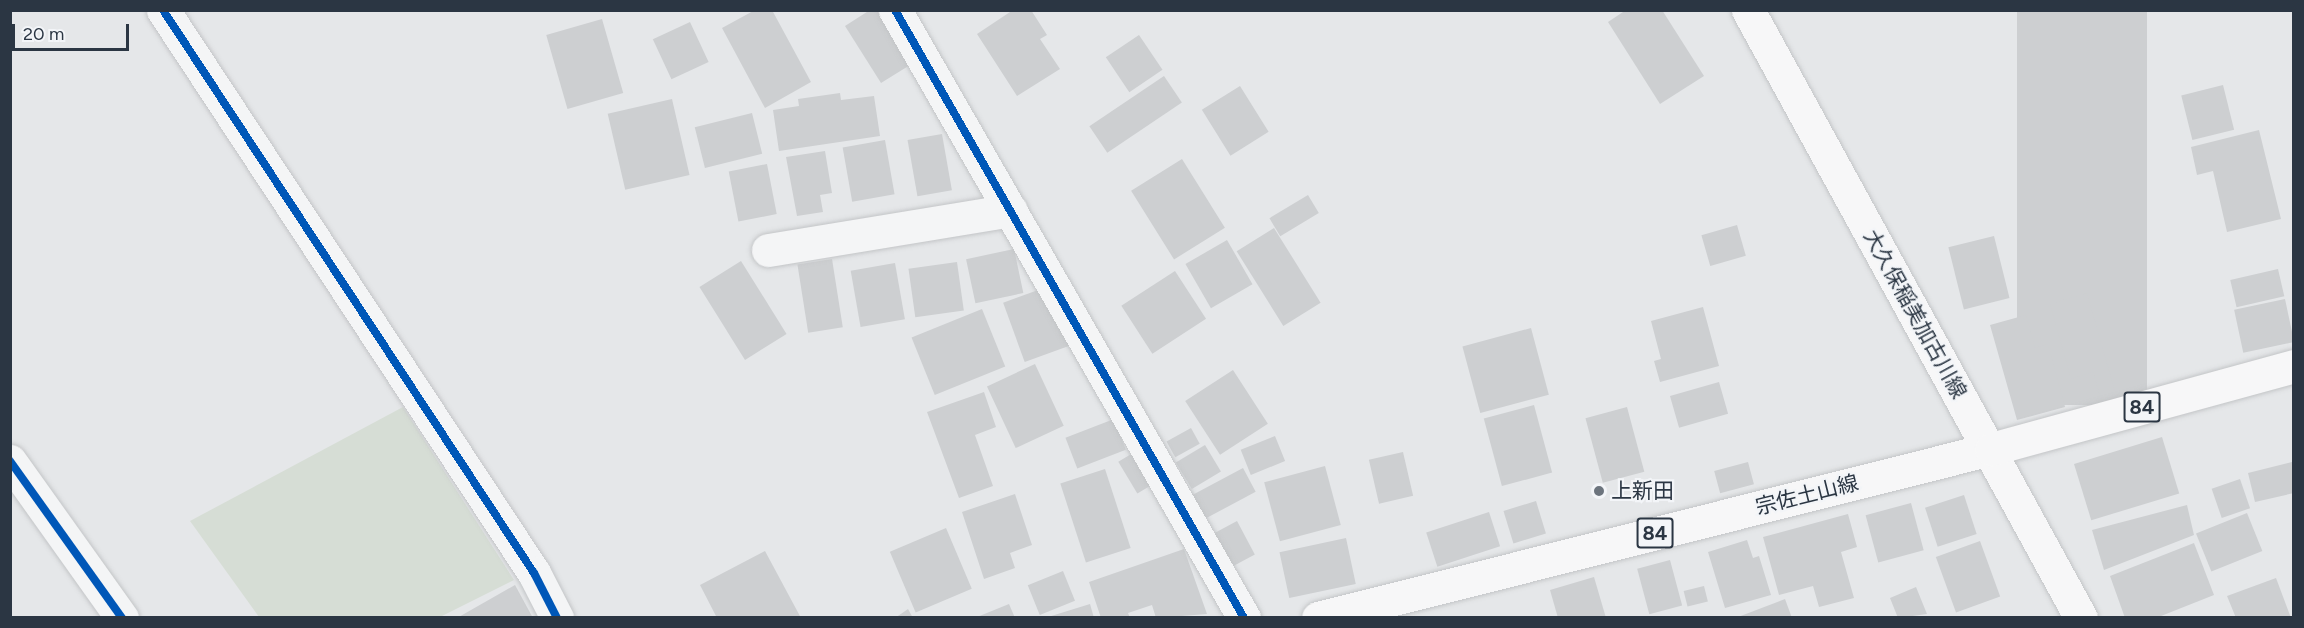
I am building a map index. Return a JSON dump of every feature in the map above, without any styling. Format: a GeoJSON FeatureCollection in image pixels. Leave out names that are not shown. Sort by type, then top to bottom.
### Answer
{"type":"FeatureCollection","features":[{"type":"Feature","properties":{"kind":"main road","name":"大久保稲美加古川線"},"geometry":{"type":"LineString","coordinates":[[1748,10],[1991,449],[2081,618]]}},
{"type":"Feature","properties":{"kind":"main road","name":"宗佐土山線"},"geometry":{"type":"LineString","coordinates":[[1318,618],[1991,449],[2294,366]]}},
{"type":"Feature","properties":{"kind":"street"},"geometry":{"type":"LineString","coordinates":[[163,10],[534,573],[557,618]]}},
{"type":"Feature","properties":{"kind":"street"},"geometry":{"type":"LineString","coordinates":[[895,10],[1244,618]]}},
{"type":"Feature","properties":{"kind":"street"},"geometry":{"type":"LineString","coordinates":[[768,250],[1011,210]]}},
{"type":"Feature","properties":{"kind":"street"},"geometry":{"type":"LineString","coordinates":[[10,461],[122,618]]}},
{"type":"Feature","properties":{"kind":"shaded area"},"geometry":{"type":"Polygon","coordinates":[[[403,407],[514,580],[440,617],[259,617],[190,521],[403,407]]]}},
{"type":"Feature","properties":{"kind":"building"},"geometry":{"type":"Polygon","coordinates":[[[755,10],[772,10],[811,82],[765,108],[722,28],[755,10]]]}},
{"type":"Feature","properties":{"kind":"building"},"geometry":{"type":"Polygon","coordinates":[[[870,10],[877,10],[910,65],[881,83],[845,26],[870,10]]]}},
{"type":"Feature","properties":{"kind":"building"},"geometry":{"type":"Polygon","coordinates":[[[1013,10],[1031,10],[1047,35],[1040,39],[1060,69],[1017,96],[977,34],[1013,10]]]}},
{"type":"Feature","properties":{"kind":"building"},"geometry":{"type":"Polygon","coordinates":[[[1626,10],[1662,10],[1704,76],[1660,104],[1608,22],[1626,10]]]}},
{"type":"Feature","properties":{"kind":"building"},"geometry":{"type":"Polygon","coordinates":[[[2017,10],[2147,10],[2147,405],[2017,405],[2017,10]]]}},
{"type":"Feature","properties":{"kind":"building"},"geometry":{"type":"Polygon","coordinates":[[[602,19],[623,93],[567,109],[546,35],[602,19]]]}},
{"type":"Feature","properties":{"kind":"building"},"geometry":{"type":"Polygon","coordinates":[[[690,22],[709,62],[671,79],[653,39],[690,22]]]}},
{"type":"Feature","properties":{"kind":"building"},"geometry":{"type":"Polygon","coordinates":[[[1139,35],[1162,70],[1129,92],[1106,57],[1139,35]]]}},
{"type":"Feature","properties":{"kind":"building"},"geometry":{"type":"Polygon","coordinates":[[[1164,76],[1182,103],[1107,153],[1089,126],[1164,76]]]}},
{"type":"Feature","properties":{"kind":"building"},"geometry":{"type":"Polygon","coordinates":[[[2223,85],[2234,130],[2192,140],[2181,95],[2223,85]]]}},
{"type":"Feature","properties":{"kind":"building"},"geometry":{"type":"Polygon","coordinates":[[[1240,86],[1269,132],[1230,156],[1202,110],[1240,86]]]}},
{"type":"Feature","properties":{"kind":"building"},"geometry":{"type":"Polygon","coordinates":[[[840,93],[841,100],[874,96],[880,136],[779,151],[773,110],[799,106],[798,99],[840,93]]]}},
{"type":"Feature","properties":{"kind":"building"},"geometry":{"type":"Polygon","coordinates":[[[672,99],[690,175],[625,190],[608,114],[672,99]]]}},
{"type":"Feature","properties":{"kind":"building"},"geometry":{"type":"Polygon","coordinates":[[[752,113],[762,154],[705,168],[695,127],[752,113]]]}},
{"type":"Feature","properties":{"kind":"building"},"geometry":{"type":"Polygon","coordinates":[[[2259,130],[2281,219],[2227,232],[2213,171],[2197,175],[2191,147],[2259,130]]]}},
{"type":"Feature","properties":{"kind":"building"},"geometry":{"type":"Polygon","coordinates":[[[942,134],[952,190],[917,196],[908,140],[942,134]]]}},
{"type":"Feature","properties":{"kind":"building"},"geometry":{"type":"Polygon","coordinates":[[[885,140],[895,194],[852,202],[843,147],[885,140]]]}},
{"type":"Feature","properties":{"kind":"building"},"geometry":{"type":"Polygon","coordinates":[[[825,151],[832,193],[820,195],[823,212],[797,216],[786,157],[825,151]]]}},
{"type":"Feature","properties":{"kind":"building"},"geometry":{"type":"Polygon","coordinates":[[[1182,159],[1225,228],[1174,259],[1131,191],[1182,159]]]}},
{"type":"Feature","properties":{"kind":"building"},"geometry":{"type":"Polygon","coordinates":[[[767,164],[777,214],[738,222],[729,171],[767,164]]]}},
{"type":"Feature","properties":{"kind":"building"},"geometry":{"type":"Polygon","coordinates":[[[1308,195],[1319,213],[1280,236],[1269,218],[1308,195]]]}},
{"type":"Feature","properties":{"kind":"building"},"geometry":{"type":"Polygon","coordinates":[[[1737,225],[1746,256],[1710,266],[1701,235],[1737,225]]]}},
{"type":"Feature","properties":{"kind":"building"},"geometry":{"type":"Polygon","coordinates":[[[1274,228],[1321,303],[1283,326],[1237,251],[1274,228]]]}},
{"type":"Feature","properties":{"kind":"building"},"geometry":{"type":"Polygon","coordinates":[[[1994,236],[2009,298],[1964,309],[1948,247],[1994,236]]]}},
{"type":"Feature","properties":{"kind":"building"},"geometry":{"type":"Polygon","coordinates":[[[1227,240],[1252,284],[1211,308],[1185,264],[1227,240]]]}},
{"type":"Feature","properties":{"kind":"building"},"geometry":{"type":"Polygon","coordinates":[[[1014,249],[1023,293],[975,303],[966,259],[1014,249]]]}},
{"type":"Feature","properties":{"kind":"building"},"geometry":{"type":"Polygon","coordinates":[[[832,259],[843,327],[808,333],[797,264],[832,259]]]}},
{"type":"Feature","properties":{"kind":"building"},"geometry":{"type":"Polygon","coordinates":[[[741,261],[787,334],[745,360],[699,287],[741,261]]]}},
{"type":"Feature","properties":{"kind":"building"},"geometry":{"type":"Polygon","coordinates":[[[957,262],[964,311],[915,317],[908,269],[957,262]]]}},
{"type":"Feature","properties":{"kind":"building"},"geometry":{"type":"Polygon","coordinates":[[[895,263],[905,319],[861,327],[851,271],[895,263]]]}},
{"type":"Feature","properties":{"kind":"building"},"geometry":{"type":"Polygon","coordinates":[[[2278,269],[2284,296],[2237,307],[2230,280],[2278,269]]]}},
{"type":"Feature","properties":{"kind":"building"},"geometry":{"type":"Polygon","coordinates":[[[1175,271],[1206,319],[1152,354],[1121,306],[1175,271]]]}},
{"type":"Feature","properties":{"kind":"building"},"geometry":{"type":"Polygon","coordinates":[[[1052,285],[1074,344],[1025,362],[1003,303],[1052,285]]]}},
{"type":"Feature","properties":{"kind":"building"},"geometry":{"type":"Polygon","coordinates":[[[2087,293],[2115,392],[2100,396],[2093,372],[2071,379],[2050,304],[2087,293]]]}},
{"type":"Feature","properties":{"kind":"building"},"geometry":{"type":"Polygon","coordinates":[[[2285,299],[2294,342],[2243,353],[2234,310],[2285,299]]]}},
{"type":"Feature","properties":{"kind":"building"},"geometry":{"type":"Polygon","coordinates":[[[1703,307],[1719,366],[1660,382],[1654,361],[1661,359],[1651,321],[1703,307]]]}},
{"type":"Feature","properties":{"kind":"building"},"geometry":{"type":"Polygon","coordinates":[[[982,309],[1005,366],[935,395],[912,337],[982,309]]]}},
{"type":"Feature","properties":{"kind":"building"},"geometry":{"type":"Polygon","coordinates":[[[2026,315],[2035,348],[2048,344],[2065,407],[2017,420],[1990,325],[2026,315]]]}},
{"type":"Feature","properties":{"kind":"building"},"geometry":{"type":"Polygon","coordinates":[[[1531,328],[1549,395],[1480,413],[1462,346],[1531,328]]]}},
{"type":"Feature","properties":{"kind":"building"},"geometry":{"type":"Polygon","coordinates":[[[1035,364],[1064,426],[1016,448],[987,386],[1035,364]]]}},
{"type":"Feature","properties":{"kind":"building"},"geometry":{"type":"Polygon","coordinates":[[[1233,370],[1268,424],[1220,455],[1185,401],[1233,370]]]}},
{"type":"Feature","properties":{"kind":"building"},"geometry":{"type":"Polygon","coordinates":[[[1719,382],[1728,414],[1679,428],[1670,396],[1719,382]]]}},
{"type":"Feature","properties":{"kind":"building"},"geometry":{"type":"Polygon","coordinates":[[[984,392],[996,427],[975,435],[993,486],[959,498],[927,412],[984,392]]]}},
{"type":"Feature","properties":{"kind":"building"},"geometry":{"type":"Polygon","coordinates":[[[1534,405],[1552,473],[1502,486],[1484,418],[1534,405]]]}},
{"type":"Feature","properties":{"kind":"building"},"geometry":{"type":"Polygon","coordinates":[[[1627,407],[1644,472],[1603,483],[1585,418],[1627,407]]]}},
{"type":"Feature","properties":{"kind":"building"},"geometry":{"type":"Polygon","coordinates":[[[1114,419],[1126,450],[1077,468],[1065,438],[1114,419]]]}},
{"type":"Feature","properties":{"kind":"building"},"geometry":{"type":"Polygon","coordinates":[[[1191,428],[1200,444],[1175,457],[1167,442],[1191,428]]]}},
{"type":"Feature","properties":{"kind":"building"},"geometry":{"type":"Polygon","coordinates":[[[1275,436],[1285,461],[1251,475],[1241,450],[1275,436]]]}},
{"type":"Feature","properties":{"kind":"building"},"geometry":{"type":"Polygon","coordinates":[[[2162,437],[2179,493],[2091,520],[2074,464],[2162,437]]]}},
{"type":"Feature","properties":{"kind":"building"},"geometry":{"type":"Polygon","coordinates":[[[1205,445],[1221,472],[1192,489],[1176,463],[1205,445]]]}},
{"type":"Feature","properties":{"kind":"building"},"geometry":{"type":"Polygon","coordinates":[[[1138,450],[1157,482],[1137,494],[1118,462],[1138,450]]]}},
{"type":"Feature","properties":{"kind":"building"},"geometry":{"type":"Polygon","coordinates":[[[1403,452],[1413,496],[1379,504],[1369,460],[1403,452]]]}},
{"type":"Feature","properties":{"kind":"building"},"geometry":{"type":"Polygon","coordinates":[[[1748,462],[1754,484],[1720,493],[1714,471],[1748,462]]]}},
{"type":"Feature","properties":{"kind":"building"},"geometry":{"type":"Polygon","coordinates":[[[2292,462],[2294,493],[2255,502],[2248,473],[2292,462]]]}},
{"type":"Feature","properties":{"kind":"building"},"geometry":{"type":"Polygon","coordinates":[[[1325,466],[1341,525],[1280,541],[1264,482],[1325,466]]]}},
{"type":"Feature","properties":{"kind":"building"},"geometry":{"type":"Polygon","coordinates":[[[1243,468],[1256,492],[1203,520],[1190,496],[1243,468]]]}},
{"type":"Feature","properties":{"kind":"building"},"geometry":{"type":"Polygon","coordinates":[[[1105,469],[1131,548],[1086,562],[1060,484],[1105,469]]]}},
{"type":"Feature","properties":{"kind":"building"},"geometry":{"type":"Polygon","coordinates":[[[2240,479],[2250,508],[2222,518],[2212,489],[2240,479]]]}},
{"type":"Feature","properties":{"kind":"building"},"geometry":{"type":"Polygon","coordinates":[[[1015,494],[1032,545],[1010,553],[1015,568],[984,579],[962,512],[1015,494]]]}},
{"type":"Feature","properties":{"kind":"building"},"geometry":{"type":"Polygon","coordinates":[[[1964,495],[1977,534],[1938,547],[1925,508],[1964,495]]]}},
{"type":"Feature","properties":{"kind":"building"},"geometry":{"type":"Polygon","coordinates":[[[1536,501],[1546,534],[1513,543],[1503,511],[1536,501]]]}},
{"type":"Feature","properties":{"kind":"building"},"geometry":{"type":"Polygon","coordinates":[[[1911,503],[1924,550],[1878,562],[1866,515],[1911,503]]]}},
{"type":"Feature","properties":{"kind":"building"},"geometry":{"type":"Polygon","coordinates":[[[2187,505],[2194,535],[2104,570],[2092,530],[2187,505]]]}},
{"type":"Feature","properties":{"kind":"building"},"geometry":{"type":"Polygon","coordinates":[[[1489,512],[1500,546],[1437,567],[1426,532],[1489,512]]]}},
{"type":"Feature","properties":{"kind":"building"},"geometry":{"type":"Polygon","coordinates":[[[2247,513],[2262,551],[2211,572],[2196,534],[2247,513]]]}},
{"type":"Feature","properties":{"kind":"building"},"geometry":{"type":"Polygon","coordinates":[[[1848,514],[1857,547],[1841,552],[1854,598],[1819,607],[1813,586],[1779,595],[1763,537],[1848,514]]]}},
{"type":"Feature","properties":{"kind":"building"},"geometry":{"type":"Polygon","coordinates":[[[1237,521],[1255,555],[1230,568],[1212,534],[1237,521]]]}},
{"type":"Feature","properties":{"kind":"building"},"geometry":{"type":"Polygon","coordinates":[[[946,528],[972,589],[916,613],[890,552],[946,528]]]}},
{"type":"Feature","properties":{"kind":"building"},"geometry":{"type":"Polygon","coordinates":[[[1346,538],[1356,584],[1289,598],[1279,552],[1346,538]]]}},
{"type":"Feature","properties":{"kind":"building"},"geometry":{"type":"Polygon","coordinates":[[[1747,540],[1753,558],[1759,556],[1771,595],[1725,608],[1708,552],[1747,540]]]}},
{"type":"Feature","properties":{"kind":"building"},"geometry":{"type":"Polygon","coordinates":[[[1980,541],[2000,596],[1956,613],[1936,557],[1980,541]]]}},
{"type":"Feature","properties":{"kind":"building"},"geometry":{"type":"Polygon","coordinates":[[[2194,543],[2214,595],[2156,618],[2125,618],[2110,576],[2194,543]]]}},
{"type":"Feature","properties":{"kind":"building"},"geometry":{"type":"Polygon","coordinates":[[[1184,549],[1207,614],[1156,618],[1152,605],[1128,613],[1130,618],[1101,618],[1089,582],[1184,549]]]}},
{"type":"Feature","properties":{"kind":"building"},"geometry":{"type":"Polygon","coordinates":[[[765,551],[801,618],[717,618],[700,585],[765,551]]]}},
{"type":"Feature","properties":{"kind":"building"},"geometry":{"type":"Polygon","coordinates":[[[1670,560],[1682,605],[1649,614],[1637,569],[1670,560]]]}},
{"type":"Feature","properties":{"kind":"building"},"geometry":{"type":"Polygon","coordinates":[[[1063,571],[1075,601],[1040,615],[1028,585],[1063,571]]]}},
{"type":"Feature","properties":{"kind":"building"},"geometry":{"type":"Polygon","coordinates":[[[1594,577],[1606,618],[1558,618],[1550,590],[1594,577]]]}},
{"type":"Feature","properties":{"kind":"building"},"geometry":{"type":"Polygon","coordinates":[[[2276,578],[2291,618],[2236,618],[2227,596],[2276,578]]]}},
{"type":"Feature","properties":{"kind":"building"},"geometry":{"type":"Polygon","coordinates":[[[515,585],[533,618],[457,618],[515,585]]]}},
{"type":"Feature","properties":{"kind":"building"},"geometry":{"type":"Polygon","coordinates":[[[1704,586],[1708,602],[1687,607],[1684,591],[1704,586]]]}},
{"type":"Feature","properties":{"kind":"building"},"geometry":{"type":"Polygon","coordinates":[[[1916,587],[1927,614],[1898,618],[1890,598],[1916,587]]]}},
{"type":"Feature","properties":{"kind":"building"},"geometry":{"type":"Polygon","coordinates":[[[1785,599],[1792,618],[1738,618],[1738,617],[1785,599]]]}},
{"type":"Feature","properties":{"kind":"building"},"geometry":{"type":"Polygon","coordinates":[[[1009,604],[1015,618],[977,618],[977,617],[1009,604]]]}},
{"type":"Feature","properties":{"kind":"building"},"geometry":{"type":"Polygon","coordinates":[[[1090,604],[1094,618],[1048,618],[1048,617],[1090,604]]]}},
{"type":"Feature","properties":{"kind":"building"},"geometry":{"type":"Polygon","coordinates":[[[908,609],[913,618],[895,618],[908,609]]]}},
{"type":"Feature","properties":{"kind":"cycle path"},"geometry":{"type":"LineString","coordinates":[[163,10],[534,573],[557,618]]}},
{"type":"Feature","properties":{"kind":"cycle path"},"geometry":{"type":"LineString","coordinates":[[895,10],[1244,618]]}},
{"type":"Feature","properties":{"kind":"cycle path"},"geometry":{"type":"LineString","coordinates":[[10,461],[122,618]]}},
{"type":"Feature","properties":{"kind":"place","name":"上新田"},"geometry":{"type":"Point","coordinates":[1599,491]}}]}
